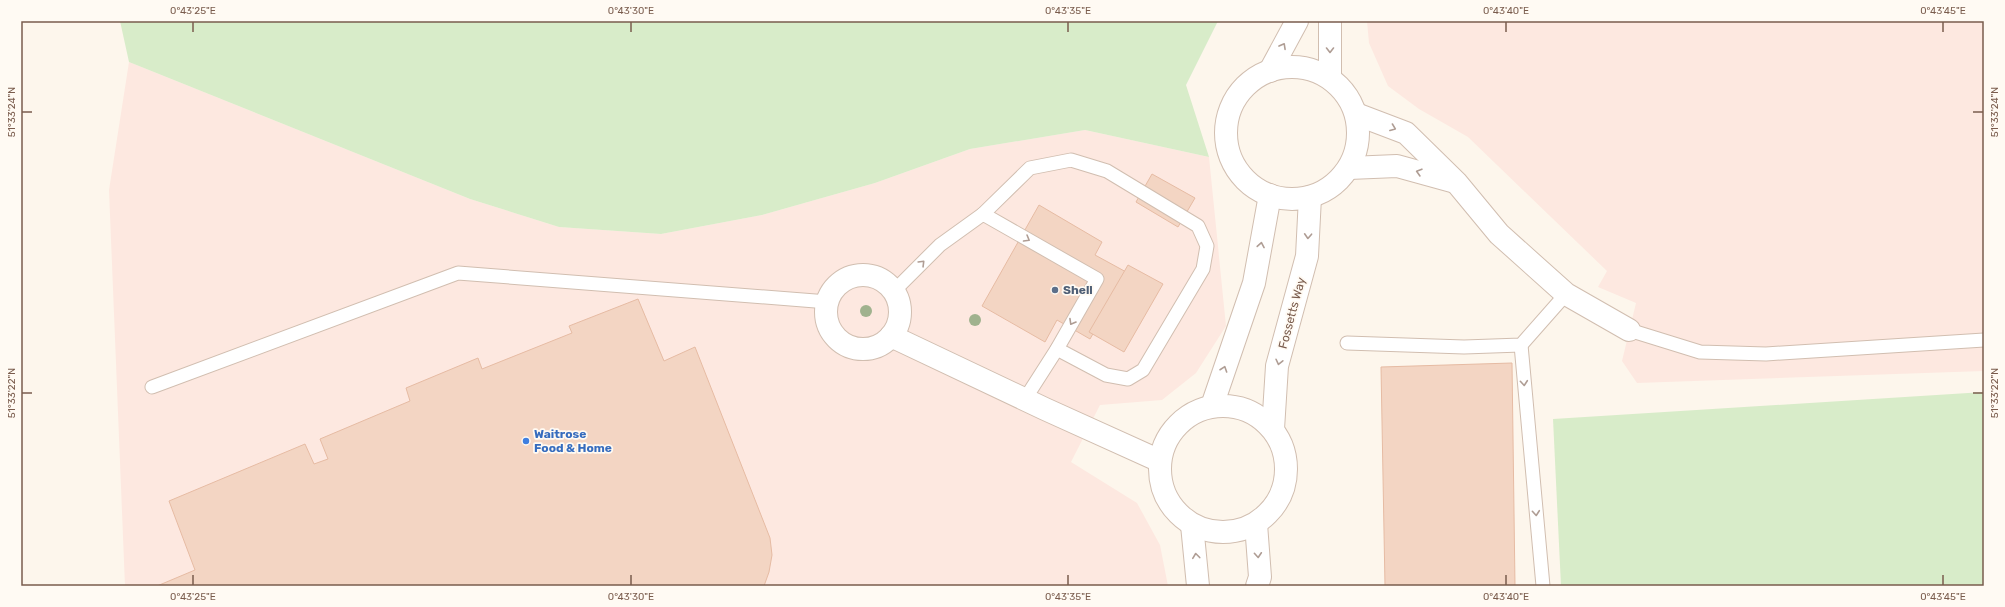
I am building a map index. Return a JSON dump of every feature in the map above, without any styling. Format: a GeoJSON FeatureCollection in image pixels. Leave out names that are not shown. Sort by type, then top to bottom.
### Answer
{"type":"FeatureCollection","features":[{"type":"Feature","properties":{"kind":"street"},"geometry":{"type":"LineString","coordinates":[[1270,71],[1297,21]]}},
{"type":"Feature","properties":{"kind":"street"},"geometry":{"type":"LineString","coordinates":[[1330,21],[1330,78]]}},
{"type":"Feature","properties":{"kind":"street"},"geometry":{"type":"LineString","coordinates":[[1286,67],[1309,69],[1330,78],[1346,93],[1356,114],[1358,146],[1349,168],[1331,187],[1310,197],[1293,199],[1270,195],[1250,183],[1237,169],[1228,148],[1226,135],[1230,112],[1235,100],[1250,82],[1270,71],[1286,67]]}},
{"type":"Feature","properties":{"kind":"street"},"geometry":{"type":"LineString","coordinates":[[1356,114],[1406,133],[1456,182],[1499,234],[1566,294],[1629,330]]}},
{"type":"Feature","properties":{"kind":"street"},"geometry":{"type":"LineString","coordinates":[[1349,168],[1397,166],[1456,182]]}},
{"type":"Feature","properties":{"kind":"street"},"geometry":{"type":"LineString","coordinates":[[1212,406],[1254,284],[1270,195]]}},
{"type":"Feature","properties":{"kind":"street","name":"Fossetts Way"},"geometry":{"type":"LineString","coordinates":[[1273,429],[1278,366],[1307,256],[1310,197]]}},
{"type":"Feature","properties":{"kind":"street"},"geometry":{"type":"LineString","coordinates":[[863,275],[875,276],[886,282],[894,291],[899,302],[900,313],[898,325],[892,336],[883,343],[873,347],[852,347],[838,338],[829,326],[827,314],[828,302],[837,287],[852,277],[863,275]]}},
{"type":"Feature","properties":{"kind":"street"},"geometry":{"type":"LineString","coordinates":[[892,336],[1160,461]]}},
{"type":"Feature","properties":{"kind":"street"},"geometry":{"type":"LineString","coordinates":[[1212,406],[1235,406],[1256,414],[1273,429],[1284,448],[1287,470],[1284,491],[1272,510],[1256,524],[1235,532],[1213,532],[1192,525],[1173,508],[1162,486],[1160,461],[1165,442],[1177,426],[1193,413],[1212,406]]}},
{"type":"Feature","properties":{"kind":"street"},"geometry":{"type":"LineString","coordinates":[[1256,524],[1260,577],[1257,586]]}},
{"type":"Feature","properties":{"kind":"street"},"geometry":{"type":"LineString","coordinates":[[1192,525],[1198,586]]}},
{"type":"Feature","properties":{"kind":"lane"},"geometry":{"type":"LineString","coordinates":[[894,291],[940,245],[983,214],[1030,168],[1071,160],[1107,171],[1198,226],[1207,246],[1203,269],[1143,370],[1128,379],[1106,375],[1057,349]]}},
{"type":"Feature","properties":{"kind":"lane"},"geometry":{"type":"LineString","coordinates":[[983,214],[1097,279],[1057,349],[1025,399]]}},
{"type":"Feature","properties":{"kind":"lane"},"geometry":{"type":"LineString","coordinates":[[152,387],[458,273],[828,302]]}},
{"type":"Feature","properties":{"kind":"lane"},"geometry":{"type":"LineString","coordinates":[[1347,343],[1464,347],[1521,345],[1566,294]]}},
{"type":"Feature","properties":{"kind":"lane"},"geometry":{"type":"LineString","coordinates":[[1629,330],[1700,352],[1715,353],[1766,354],[1984,340]]}},
{"type":"Feature","properties":{"kind":"lane"},"geometry":{"type":"LineString","coordinates":[[1521,345],[1543,586]]}},
{"type":"Feature","properties":{"kind":"shaded area"},"geometry":{"type":"Polygon","coordinates":[[[1367,21],[1984,21],[1984,371],[1637,383],[1622,361],[1636,303],[1598,287],[1607,271],[1468,137],[1419,109],[1388,86],[1369,43],[1367,21]]]}},
{"type":"Feature","properties":{"kind":"shaded area"},"geometry":{"type":"Polygon","coordinates":[[[129,62],[470,199],[559,227],[661,234],[762,215],[875,183],[970,149],[1085,130],[1209,157],[1226,326],[1196,373],[1162,400],[1100,405],[1071,462],[1137,503],[1160,545],[1168,586],[125,586],[109,190],[129,62]]]}},
{"type":"Feature","properties":{"kind":"green space"},"geometry":{"type":"Polygon","coordinates":[[[120,21],[1218,21],[1186,85],[1209,157],[1085,130],[970,149],[875,183],[762,215],[661,234],[559,227],[470,199],[129,62],[120,21]]]}},
{"type":"Feature","properties":{"kind":"green space"},"geometry":{"type":"Polygon","coordinates":[[[1984,392],[1984,586],[1561,586],[1553,419],[1984,392]]]}},
{"type":"Feature","properties":{"kind":"building"},"geometry":{"type":"Polygon","coordinates":[[[1152,174],[1195,198],[1178,227],[1136,202],[1152,174]]]}},
{"type":"Feature","properties":{"kind":"building","name":"Shell"},"geometry":{"type":"Polygon","coordinates":[[[1039,205],[1102,242],[1095,255],[1128,273],[1090,339],[1057,320],[1045,342],[982,306],[1039,205]]]}},
{"type":"Feature","properties":{"kind":"building"},"geometry":{"type":"Polygon","coordinates":[[[1128,265],[1163,284],[1124,352],[1089,332],[1128,265]]]}},
{"type":"Feature","properties":{"kind":"building","name":"Waitrose Food & Home"},"geometry":{"type":"Polygon","coordinates":[[[638,299],[664,361],[695,347],[770,538],[772,555],[769,572],[764,586],[157,586],[195,570],[169,501],[305,444],[314,464],[328,459],[320,439],[410,401],[406,388],[478,358],[482,369],[572,333],[569,326],[638,299]]]}},
{"type":"Feature","properties":{"kind":"building"},"geometry":{"type":"Polygon","coordinates":[[[1512,363],[1515,586],[1385,586],[1381,367],[1512,363]]]}},
{"type":"Feature","properties":{"kind":"place","name":"Shell"},"geometry":{"type":"Point","coordinates":[1055,290]}},
{"type":"Feature","properties":{"kind":"place","name":"Waitrose Food & Home"},"geometry":{"type":"Point","coordinates":[526,441]}}]}
